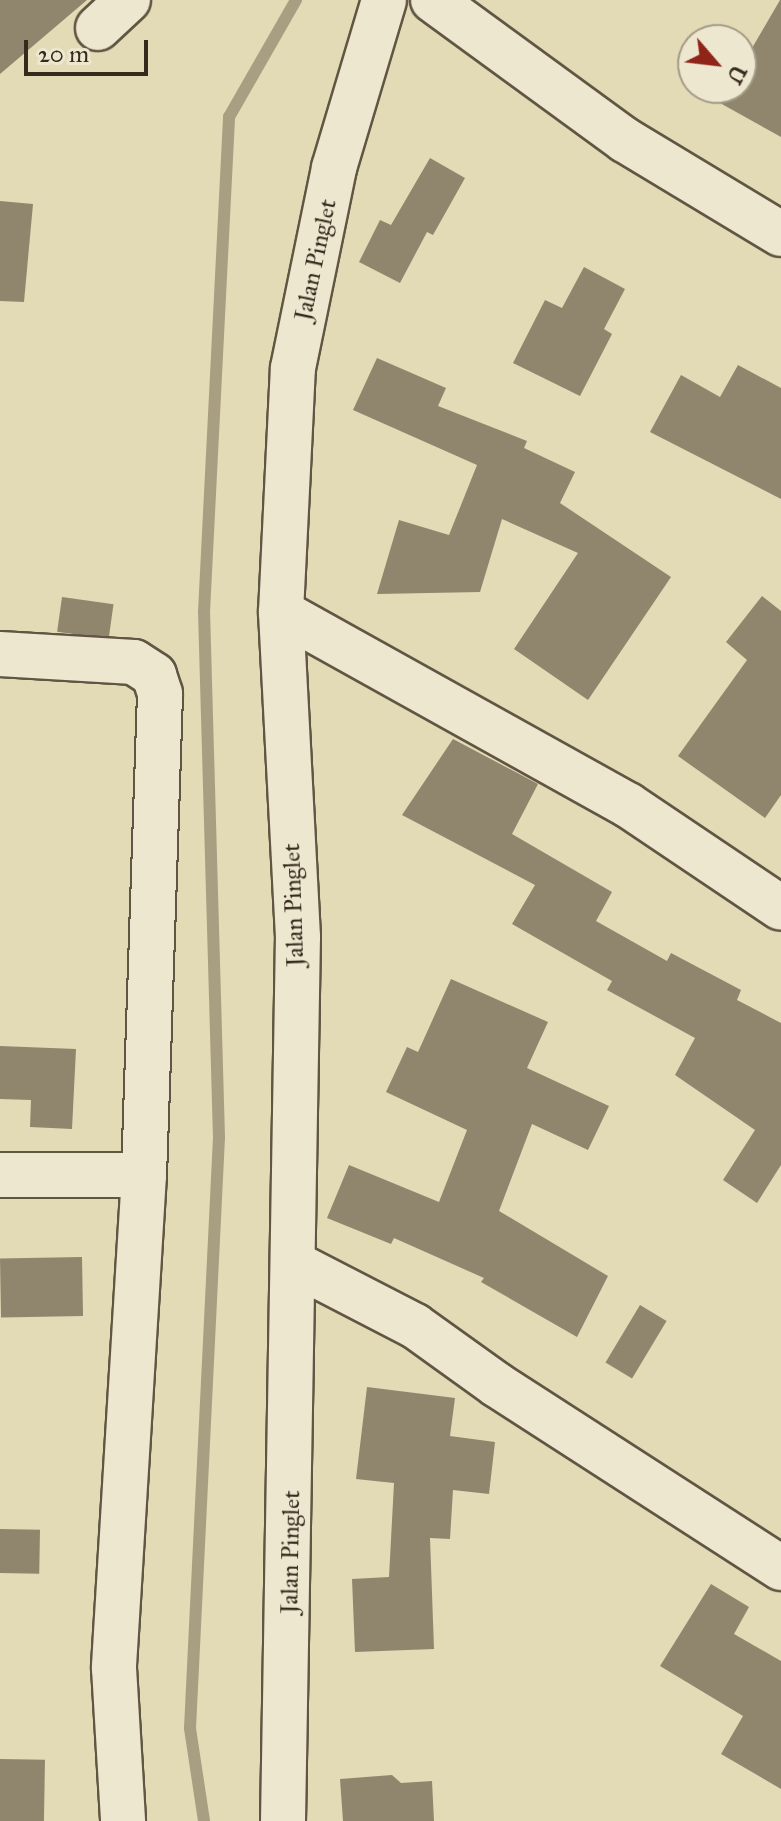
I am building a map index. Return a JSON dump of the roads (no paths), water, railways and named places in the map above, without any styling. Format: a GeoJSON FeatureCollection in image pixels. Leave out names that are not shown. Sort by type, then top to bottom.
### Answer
{"type":"FeatureCollection","features":[{"type":"Feature","properties":{"kind":"street","name":"Jalan Pinglet"},"geometry":{"type":"LineString","coordinates":[[283,1821],[298,937],[281,612],[293,368],[334,168],[384,0]]}},
{"type":"Feature","properties":{"kind":"street"},"geometry":{"type":"LineString","coordinates":[[433,0],[625,140],[781,234]]}},
{"type":"Feature","properties":{"kind":"street"},"geometry":{"type":"LineString","coordinates":[[281,612],[628,805],[781,908]]}},
{"type":"Feature","properties":{"kind":"street"},"geometry":{"type":"LineString","coordinates":[[0,654],[134,662],[157,683],[144,1175],[114,1668],[123,1821]]}},
{"type":"Feature","properties":{"kind":"street"},"geometry":{"type":"LineString","coordinates":[[0,1175],[144,1175]]}},
{"type":"Feature","properties":{"kind":"street"},"geometry":{"type":"LineString","coordinates":[[293,1263],[415,1326],[497,1385],[781,1568]]}},
{"type":"Feature","properties":{"kind":"waterway"},"geometry":{"type":"LineString","coordinates":[[204,1821],[190,1728],[219,1138],[204,612],[229,117],[296,0]]}}]}
